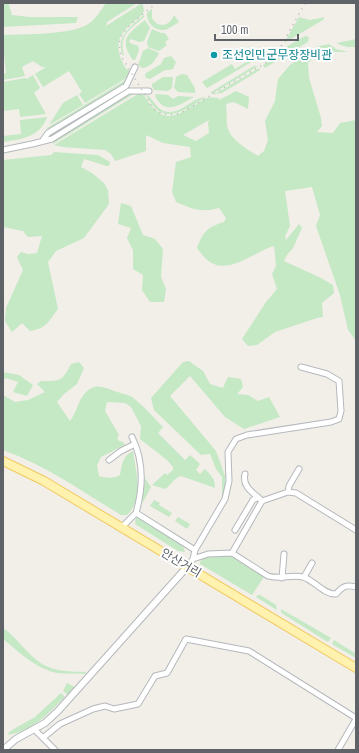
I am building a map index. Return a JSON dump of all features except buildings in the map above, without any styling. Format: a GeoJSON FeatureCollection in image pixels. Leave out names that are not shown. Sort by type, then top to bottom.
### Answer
{"type":"FeatureCollection","features":[{"type":"Feature","properties":{"kind":"main road","name":"안산거리"},"geometry":{"type":"LineString","coordinates":[[3,461],[44,481],[356,668]]}},
{"type":"Feature","properties":{"kind":"street"},"geometry":{"type":"LineString","coordinates":[[43,140],[48,133],[126,86],[135,67]]}},
{"type":"Feature","properties":{"kind":"street"},"geometry":{"type":"LineString","coordinates":[[126,86],[129,91]]}},
{"type":"Feature","properties":{"kind":"street"},"geometry":{"type":"LineString","coordinates":[[3,150],[52,139],[129,91],[149,91]]}},
{"type":"Feature","properties":{"kind":"street"},"geometry":{"type":"LineString","coordinates":[[3,750],[16,739],[35,730],[45,723],[69,699],[193,558],[195,550],[225,499],[229,481],[228,452],[236,439],[247,435],[331,422],[339,419],[341,411],[339,381],[327,374],[301,368]]}},
{"type":"Feature","properties":{"kind":"street"},"geometry":{"type":"LineString","coordinates":[[122,528],[136,513],[141,490],[141,463],[132,438]]}},
{"type":"Feature","properties":{"kind":"street"},"geometry":{"type":"LineString","coordinates":[[109,460],[121,451],[135,444]]}},
{"type":"Feature","properties":{"kind":"street"},"geometry":{"type":"LineString","coordinates":[[288,492],[289,486],[299,469]]}},
{"type":"Feature","properties":{"kind":"street"},"geometry":{"type":"LineString","coordinates":[[245,474],[243,480],[247,487],[260,499]]}},
{"type":"Feature","properties":{"kind":"street"},"geometry":{"type":"LineString","coordinates":[[235,530],[253,500],[288,492],[296,493],[356,530]]}},
{"type":"Feature","properties":{"kind":"street"},"geometry":{"type":"LineString","coordinates":[[232,553],[260,499]]}},
{"type":"Feature","properties":{"kind":"street"},"geometry":{"type":"LineString","coordinates":[[136,513],[195,550]]}},
{"type":"Feature","properties":{"kind":"street"},"geometry":{"type":"LineString","coordinates":[[193,558],[208,554],[232,553],[268,576],[274,578],[304,577],[334,594],[336,594],[342,587],[356,587]]}},
{"type":"Feature","properties":{"kind":"street"},"geometry":{"type":"LineString","coordinates":[[282,578],[284,554]]}},
{"type":"Feature","properties":{"kind":"street"},"geometry":{"type":"LineString","coordinates":[[304,577],[312,563]]}},
{"type":"Feature","properties":{"kind":"street"},"geometry":{"type":"LineString","coordinates":[[44,737],[60,724],[93,708],[105,706],[114,709],[138,704],[155,676],[167,673],[186,639],[249,650],[356,719],[338,750]]}},
{"type":"Feature","properties":{"kind":"street"},"geometry":{"type":"LineString","coordinates":[[35,730],[44,737],[55,750]]}},
{"type":"Feature","properties":{"kind":"green space"},"geometry":{"type":"Polygon","coordinates":[[[3,3],[9,3],[12,15],[29,17],[78,17],[76,23],[3,27],[3,3]]]}},
{"type":"Feature","properties":{"kind":"green space"},"geometry":{"type":"Polygon","coordinates":[[[106,3],[137,3],[107,22],[106,26],[142,3],[144,11],[125,29],[118,45],[120,57],[126,69],[130,72],[128,77],[85,103],[79,94],[82,92],[69,71],[43,87],[35,74],[46,67],[42,67],[33,61],[22,67],[25,76],[3,80],[3,74],[6,73],[3,53],[3,35],[60,32],[81,28],[98,15],[106,3]]]}},
{"type":"Feature","properties":{"kind":"green space"},"geometry":{"type":"Polygon","coordinates":[[[152,9],[152,18],[157,24],[167,24],[174,15],[179,22],[164,30],[157,29],[151,25],[147,16],[147,13],[152,9]]]}},
{"type":"Feature","properties":{"kind":"green space"},"geometry":{"type":"Polygon","coordinates":[[[144,15],[144,17],[130,29],[124,37],[123,56],[121,49],[122,38],[129,28],[144,15]]]}},
{"type":"Feature","properties":{"kind":"green space"},"geometry":{"type":"Polygon","coordinates":[[[299,17],[310,20],[325,17],[323,20],[284,43],[299,17]]]}},
{"type":"Feature","properties":{"kind":"green space"},"geometry":{"type":"Polygon","coordinates":[[[145,20],[150,28],[144,41],[139,42],[131,39],[129,41],[130,43],[138,46],[139,50],[135,60],[133,60],[126,47],[127,37],[145,20]]]}},
{"type":"Feature","properties":{"kind":"green space"},"geometry":{"type":"Polygon","coordinates":[[[152,29],[165,33],[169,39],[165,42],[167,45],[159,51],[148,47],[147,42],[152,29]]]}},
{"type":"Feature","properties":{"kind":"green space"},"geometry":{"type":"Polygon","coordinates":[[[305,36],[309,37],[308,42],[265,68],[263,65],[274,58],[279,51],[305,36]]]}},
{"type":"Feature","properties":{"kind":"green space"},"geometry":{"type":"Polygon","coordinates":[[[356,39],[356,47],[347,47],[337,43],[356,39]]]}},
{"type":"Feature","properties":{"kind":"green space"},"geometry":{"type":"Polygon","coordinates":[[[329,44],[336,49],[348,52],[330,52],[312,59],[308,63],[309,78],[321,118],[322,126],[317,132],[333,133],[340,123],[356,120],[356,341],[348,330],[340,295],[316,226],[320,215],[312,187],[285,191],[290,226],[285,236],[286,240],[299,224],[302,228],[293,248],[284,261],[333,285],[334,293],[322,303],[323,317],[275,332],[257,345],[248,346],[242,339],[266,302],[277,289],[272,274],[276,266],[274,246],[242,261],[226,266],[218,265],[206,259],[197,248],[201,238],[206,231],[213,226],[224,222],[226,218],[219,208],[197,210],[176,202],[172,192],[176,162],[191,157],[190,147],[163,143],[146,135],[146,151],[115,161],[111,154],[105,150],[54,145],[138,94],[143,94],[154,109],[159,113],[170,116],[184,111],[207,98],[219,98],[219,100],[236,91],[249,97],[248,109],[234,102],[226,104],[227,127],[236,141],[258,156],[264,151],[268,140],[265,121],[275,101],[278,79],[290,65],[319,46],[329,44]],[[209,120],[183,135],[196,141],[209,133],[209,120]]]}},
{"type":"Feature","properties":{"kind":"green space"},"geometry":{"type":"Polygon","coordinates":[[[148,48],[159,53],[152,63],[142,68],[138,65],[143,51],[148,48]]]}},
{"type":"Feature","properties":{"kind":"green space"},"geometry":{"type":"Polygon","coordinates":[[[171,56],[176,62],[173,69],[165,70],[150,79],[146,78],[146,73],[161,64],[164,58],[171,56]]]}},
{"type":"Feature","properties":{"kind":"green space"},"geometry":{"type":"Polygon","coordinates":[[[248,61],[253,61],[207,88],[202,82],[232,64],[235,69],[248,61]]]}},
{"type":"Feature","properties":{"kind":"green space"},"geometry":{"type":"Polygon","coordinates":[[[254,66],[258,66],[212,94],[211,93],[211,92],[254,66]]]}},
{"type":"Feature","properties":{"kind":"green space"},"geometry":{"type":"Polygon","coordinates":[[[259,68],[260,70],[222,93],[215,94],[259,68]]]}},
{"type":"Feature","properties":{"kind":"green space"},"geometry":{"type":"Polygon","coordinates":[[[182,74],[187,75],[195,88],[195,93],[178,92],[174,88],[176,77],[182,74]]]}},
{"type":"Feature","properties":{"kind":"green space"},"geometry":{"type":"Polygon","coordinates":[[[33,75],[40,88],[34,93],[46,114],[20,117],[19,109],[3,111],[3,82],[25,78],[27,79],[33,75]]]}},
{"type":"Feature","properties":{"kind":"green space"},"geometry":{"type":"Polygon","coordinates":[[[163,77],[173,77],[172,88],[168,91],[154,90],[152,84],[163,77]]]}},
{"type":"Feature","properties":{"kind":"green space"},"geometry":{"type":"Polygon","coordinates":[[[127,79],[125,83],[47,130],[47,128],[127,79]]]}},
{"type":"Feature","properties":{"kind":"green space"},"geometry":{"type":"Polygon","coordinates":[[[123,90],[124,91],[50,136],[50,135],[123,90]]]}},
{"type":"Feature","properties":{"kind":"green space"},"geometry":{"type":"Polygon","coordinates":[[[132,93],[135,93],[53,144],[54,141],[132,93]]]}},
{"type":"Feature","properties":{"kind":"green space"},"geometry":{"type":"Polygon","coordinates":[[[145,94],[148,95],[161,110],[170,112],[181,109],[195,100],[206,97],[187,109],[174,114],[167,114],[160,112],[154,107],[145,94]]]}},
{"type":"Feature","properties":{"kind":"green space"},"geometry":{"type":"Polygon","coordinates":[[[156,94],[168,95],[173,99],[178,96],[194,97],[173,107],[168,107],[163,106],[159,102],[155,96],[156,94]]]}},
{"type":"Feature","properties":{"kind":"green space"},"geometry":{"type":"Polygon","coordinates":[[[77,95],[83,105],[49,125],[63,103],[77,95]]]}},
{"type":"Feature","properties":{"kind":"green space"},"geometry":{"type":"Polygon","coordinates":[[[47,117],[40,129],[30,136],[3,142],[3,136],[21,134],[20,120],[47,117]]]}},
{"type":"Feature","properties":{"kind":"green space"},"geometry":{"type":"Polygon","coordinates":[[[54,152],[98,155],[110,162],[109,166],[107,166],[84,159],[81,167],[92,173],[104,183],[108,190],[109,204],[84,238],[56,251],[48,262],[58,309],[52,318],[47,324],[36,330],[30,331],[22,323],[12,332],[5,321],[6,308],[23,270],[17,257],[21,252],[28,254],[37,253],[42,236],[28,237],[23,231],[3,227],[3,160],[51,155],[54,152]]]}},
{"type":"Feature","properties":{"kind":"green space"},"geometry":{"type":"Polygon","coordinates":[[[121,203],[131,206],[143,235],[155,239],[163,249],[161,277],[166,289],[164,302],[150,302],[142,290],[143,275],[133,269],[133,250],[127,238],[131,228],[118,224],[121,203]]]}},
{"type":"Feature","properties":{"kind":"green space"},"geometry":{"type":"Polygon","coordinates":[[[189,361],[203,371],[210,384],[223,388],[228,377],[241,379],[243,387],[237,394],[248,395],[258,401],[269,397],[280,417],[244,429],[225,417],[190,376],[170,396],[216,451],[225,476],[225,490],[222,500],[222,477],[216,469],[210,454],[201,455],[154,410],[151,398],[183,362],[189,361]]]}},
{"type":"Feature","properties":{"kind":"green space"},"geometry":{"type":"Polygon","coordinates":[[[79,362],[84,368],[77,384],[64,394],[57,402],[70,421],[83,395],[93,387],[103,387],[132,397],[163,427],[158,433],[185,460],[190,455],[200,464],[196,470],[200,474],[205,469],[209,473],[215,488],[181,476],[176,478],[165,489],[152,485],[165,473],[167,475],[173,470],[173,467],[167,460],[140,439],[141,426],[131,407],[125,403],[107,402],[105,411],[119,435],[117,438],[125,445],[101,457],[97,465],[99,476],[110,478],[115,477],[120,475],[125,458],[133,451],[138,485],[136,502],[127,515],[121,515],[34,463],[3,450],[3,395],[15,402],[28,400],[45,392],[37,384],[41,381],[60,379],[63,377],[71,364],[79,362]]]}},
{"type":"Feature","properties":{"kind":"green space"},"geometry":{"type":"Polygon","coordinates":[[[3,372],[19,375],[33,385],[27,396],[13,392],[18,382],[6,378],[3,380],[3,372]]]}},
{"type":"Feature","properties":{"kind":"green space"},"geometry":{"type":"Polygon","coordinates":[[[145,478],[151,487],[142,504],[145,478]]]}},
{"type":"Feature","properties":{"kind":"green space"},"geometry":{"type":"Polygon","coordinates":[[[154,500],[172,513],[169,517],[150,506],[154,500]]]}},
{"type":"Feature","properties":{"kind":"green space"},"geometry":{"type":"Polygon","coordinates":[[[178,517],[190,524],[187,529],[175,521],[178,517]]]}},
{"type":"Feature","properties":{"kind":"green space"},"geometry":{"type":"Polygon","coordinates":[[[136,518],[139,518],[179,542],[183,546],[185,552],[178,551],[135,524],[136,518]]]}},
{"type":"Feature","properties":{"kind":"green space"},"geometry":{"type":"Polygon","coordinates":[[[204,556],[230,556],[264,577],[252,595],[200,564],[204,556]]]}},
{"type":"Feature","properties":{"kind":"green space"},"geometry":{"type":"Polygon","coordinates":[[[258,595],[276,605],[277,610],[256,597],[258,595]]]}},
{"type":"Feature","properties":{"kind":"green space"},"geometry":{"type":"Polygon","coordinates":[[[281,609],[331,638],[328,642],[283,614],[281,609]]]}},
{"type":"Feature","properties":{"kind":"green space"},"geometry":{"type":"Polygon","coordinates":[[[3,628],[12,635],[33,657],[46,666],[60,670],[86,672],[85,674],[57,673],[49,671],[34,663],[3,639],[3,628]]]}},
{"type":"Feature","properties":{"kind":"green space"},"geometry":{"type":"Polygon","coordinates":[[[334,640],[356,654],[356,658],[332,644],[334,640]]]}},
{"type":"Feature","properties":{"kind":"green space"},"geometry":{"type":"Polygon","coordinates":[[[67,683],[75,687],[68,695],[63,691],[67,683]]]}},
{"type":"Feature","properties":{"kind":"green space"},"geometry":{"type":"Polygon","coordinates":[[[61,693],[65,697],[39,721],[25,730],[8,735],[9,732],[35,717],[61,693]]]}},
{"type":"Feature","properties":{"kind":"railway"},"geometry":{"type":"LineString","coordinates":[[157,3],[137,19],[123,33],[120,42],[120,49],[121,56],[153,108],[159,112],[169,115],[181,113],[274,58],[306,3]]}},
{"type":"Feature","properties":{"kind":"place","name":"조선인민군무장장비관"},"geometry":{"type":"Point","coordinates":[214,55]}}]}
